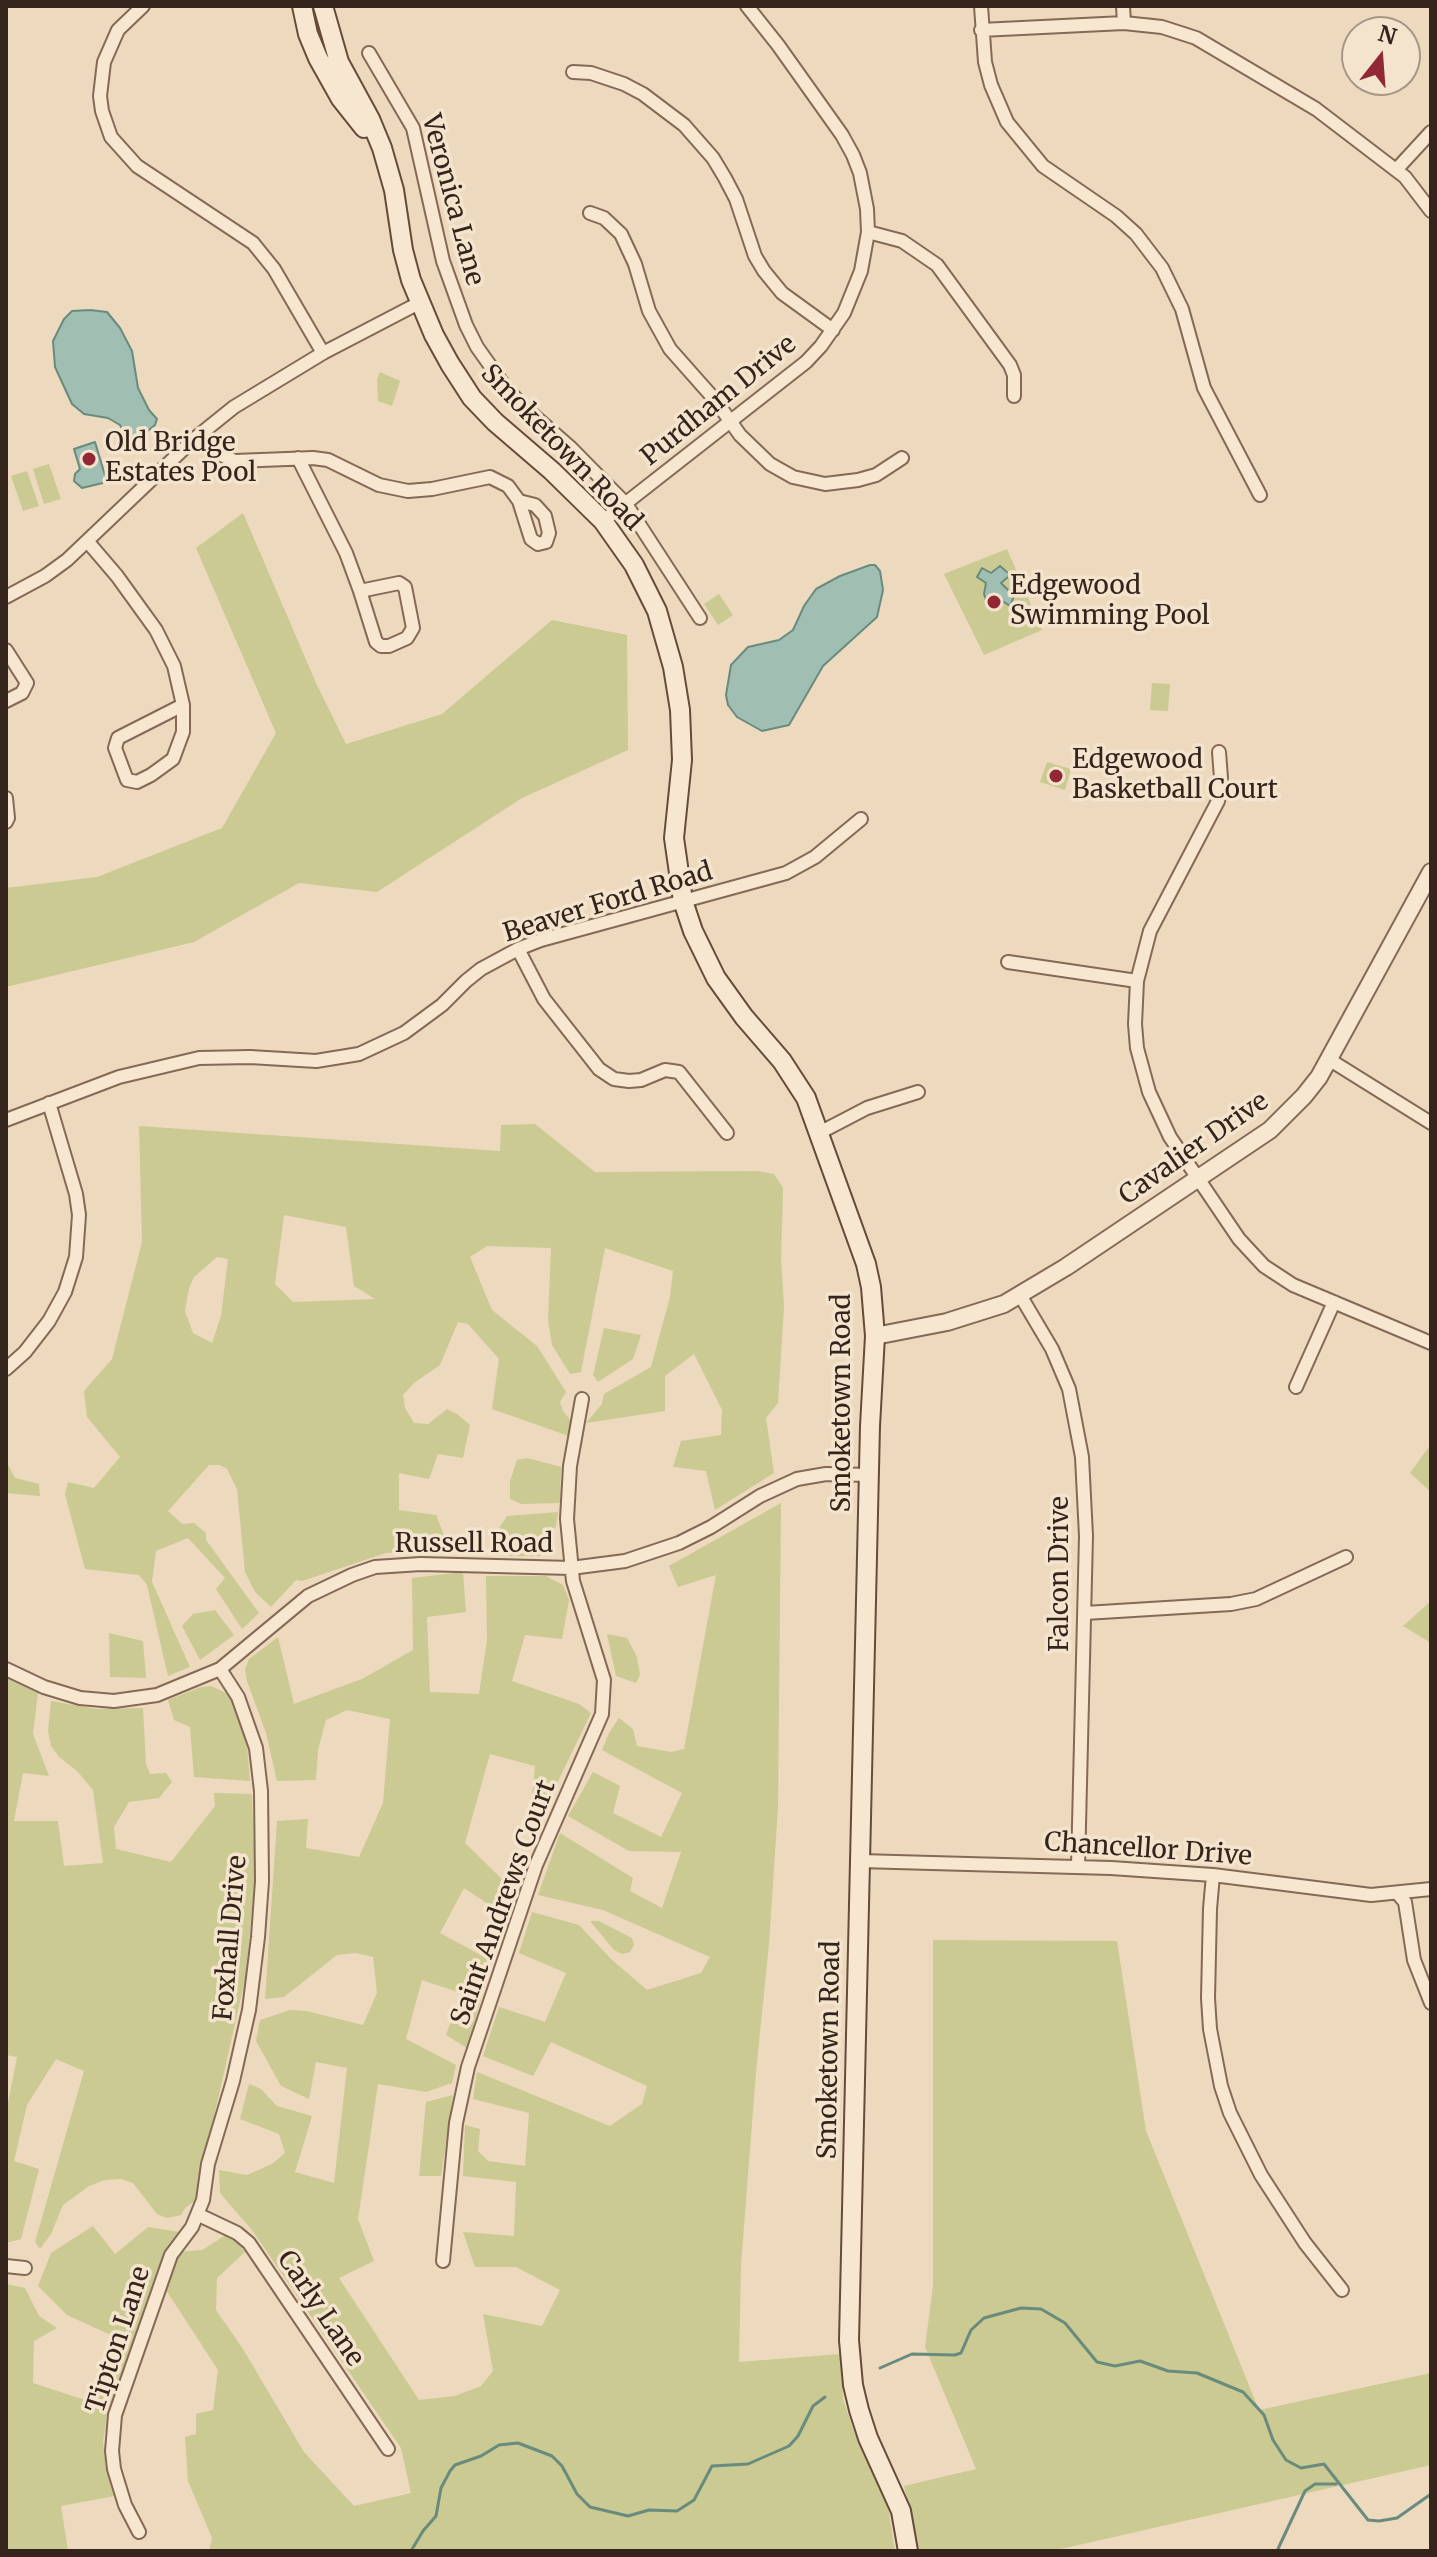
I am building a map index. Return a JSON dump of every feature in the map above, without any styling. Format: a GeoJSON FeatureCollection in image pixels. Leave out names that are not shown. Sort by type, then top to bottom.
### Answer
{"type":"FeatureCollection","features":[{"type":"Feature","properties":{"kind":"main road","name":"Smoketown Road"},"geometry":{"type":"LineString","coordinates":[[302,6],[308,34],[330,81],[382,148]]}},
{"type":"Feature","properties":{"kind":"main road","name":"Smoketown Road"},"geometry":{"type":"LineString","coordinates":[[323,6],[339,62],[382,148],[394,190],[403,250],[419,303],[450,364],[472,398],[495,422],[603,521],[645,585],[661,622],[673,667],[682,738],[674,838],[683,901],[693,931],[716,978],[795,1079],[819,1133],[866,1264],[873,1299],[875,1336],[869,1475],[850,2365],[865,2429],[901,2511],[908,2551]]}},
{"type":"Feature","properties":{"kind":"street"},"geometry":{"type":"LineString","coordinates":[[143,6],[123,23],[104,62],[100,96],[111,137],[137,166],[253,243],[274,269],[323,353]]}},
{"type":"Feature","properties":{"kind":"street","name":"Purdham Drive"},"geometry":{"type":"LineString","coordinates":[[603,521],[806,362],[833,330],[854,292],[866,250],[868,232],[864,189],[853,155],[778,45],[747,6]]}},
{"type":"Feature","properties":{"kind":"street"},"geometry":{"type":"LineString","coordinates":[[981,6],[981,30],[991,85],[999,106],[1017,137],[1043,166],[1105,208],[1136,234],[1162,268],[1182,309],[1204,388],[1260,495]]}},
{"type":"Feature","properties":{"kind":"street"},"geometry":{"type":"LineString","coordinates":[[1123,6],[1124,23]]}},
{"type":"Feature","properties":{"kind":"street"},"geometry":{"type":"LineString","coordinates":[[981,30],[1124,23],[1162,27],[1206,43],[1316,109],[1405,177],[1431,211]]}},
{"type":"Feature","properties":{"kind":"street","name":"Veronica Lane"},"geometry":{"type":"LineString","coordinates":[[369,53],[413,128],[443,261],[477,347],[514,397],[626,504],[700,618]]}},
{"type":"Feature","properties":{"kind":"street"},"geometry":{"type":"LineString","coordinates":[[573,72],[591,73],[624,84],[643,94],[684,125],[713,158],[725,178],[736,199],[755,256],[764,271],[782,293],[833,330]]}},
{"type":"Feature","properties":{"kind":"street"},"geometry":{"type":"LineString","coordinates":[[1396,170],[1431,132]]}},
{"type":"Feature","properties":{"kind":"street"},"geometry":{"type":"LineString","coordinates":[[590,213],[604,218],[621,234],[635,264],[649,311],[670,349],[716,401],[730,422],[770,464],[793,477],[825,484],[876,475],[902,458]]}},
{"type":"Feature","properties":{"kind":"street"},"geometry":{"type":"LineString","coordinates":[[868,232],[902,241],[937,265],[1010,365],[1016,385],[1014,396]]}},
{"type":"Feature","properties":{"kind":"street"},"geometry":{"type":"LineString","coordinates":[[6,597],[45,576],[88,542],[199,435],[265,386],[419,303]]}},
{"type":"Feature","properties":{"kind":"street"},"geometry":{"type":"LineString","coordinates":[[199,435],[214,452],[231,460],[328,460],[379,485],[408,491],[490,477],[508,486],[519,501]]}},
{"type":"Feature","properties":{"kind":"street"},"geometry":{"type":"LineString","coordinates":[[298,458],[346,553],[376,642],[389,646],[411,634],[413,624],[402,584],[360,591]]}},
{"type":"Feature","properties":{"kind":"street"},"geometry":{"type":"LineString","coordinates":[[88,542],[156,630],[174,666],[183,705],[183,732],[173,759],[137,782],[127,780],[115,748],[118,738],[183,705]]}},
{"type":"Feature","properties":{"kind":"street"},"geometry":{"type":"LineString","coordinates":[[6,650],[27,683],[22,693],[6,701]]}},
{"type":"Feature","properties":{"kind":"street"},"geometry":{"type":"LineString","coordinates":[[1219,752],[1221,778],[1218,801],[1150,931],[1137,981],[1135,1024],[1141,1068],[1158,1115],[1198,1179],[1257,1260],[1280,1278],[1431,1343]]}},
{"type":"Feature","properties":{"kind":"street"},"geometry":{"type":"LineString","coordinates":[[6,798],[6,822]]}},
{"type":"Feature","properties":{"kind":"street","name":"Beaver Ford Road"},"geometry":{"type":"LineString","coordinates":[[6,1120],[119,1077],[199,1058],[316,1061],[359,1054],[414,1027],[474,975],[518,949],[786,873],[815,857],[861,819]]}},
{"type":"Feature","properties":{"kind":"street","name":"Cavalier Drive"},"geometry":{"type":"LineString","coordinates":[[875,1336],[947,1322],[1004,1304],[1198,1179],[1288,1114],[1330,1060],[1430,876]]}},
{"type":"Feature","properties":{"kind":"street"},"geometry":{"type":"LineString","coordinates":[[518,949],[544,999],[599,1069],[614,1079],[629,1081],[641,1080],[665,1070],[679,1072],[727,1133]]}},
{"type":"Feature","properties":{"kind":"street"},"geometry":{"type":"LineString","coordinates":[[1008,962],[1137,981]]}},
{"type":"Feature","properties":{"kind":"street"},"geometry":{"type":"LineString","coordinates":[[1330,1060],[1431,1123]]}},
{"type":"Feature","properties":{"kind":"street"},"geometry":{"type":"LineString","coordinates":[[819,1133],[867,1108],[918,1092]]}},
{"type":"Feature","properties":{"kind":"street"},"geometry":{"type":"LineString","coordinates":[[6,1369],[25,1352],[49,1321],[65,1292],[76,1257],[79,1237],[76,1194],[49,1103]]}},
{"type":"Feature","properties":{"kind":"street","name":"Falcon Drive"},"geometry":{"type":"LineString","coordinates":[[1020,1295],[1052,1349],[1074,1404],[1082,1457],[1085,1613],[1078,1866]]}},
{"type":"Feature","properties":{"kind":"street"},"geometry":{"type":"LineString","coordinates":[[1296,1387],[1334,1302]]}},
{"type":"Feature","properties":{"kind":"street","name":"Saint Andrews Court"},"geometry":{"type":"LineString","coordinates":[[443,2261],[456,2123],[468,2067],[540,1855],[602,1714],[604,1680],[600,1661],[579,1605],[571,1568],[567,1493],[582,1399]]}},
{"type":"Feature","properties":{"kind":"street","name":"Russell Road"},"geometry":{"type":"LineString","coordinates":[[6,1669],[80,1698],[114,1701],[164,1693],[220,1669],[308,1596],[329,1584],[375,1567],[421,1564],[571,1568],[625,1561],[665,1549],[797,1479],[826,1474],[869,1475]]}},
{"type":"Feature","properties":{"kind":"street"},"geometry":{"type":"LineString","coordinates":[[1085,1613],[1231,1604],[1256,1599],[1346,1557]]}},
{"type":"Feature","properties":{"kind":"street","name":"Foxhall Drive"},"geometry":{"type":"LineString","coordinates":[[199,2215],[208,2164],[233,2081],[249,2010],[262,1881],[256,1748],[238,1697],[220,1669]]}},
{"type":"Feature","properties":{"kind":"street","name":"Chancellor Drive"},"geometry":{"type":"LineString","coordinates":[[860,1861],[1078,1866],[1213,1875],[1345,1893],[1398,1894],[1431,1889]]}},
{"type":"Feature","properties":{"kind":"street"},"geometry":{"type":"LineString","coordinates":[[1213,1875],[1208,1998],[1210,2029],[1221,2086],[1236,2126],[1261,2175],[1305,2243],[1342,2290]]}},
{"type":"Feature","properties":{"kind":"street"},"geometry":{"type":"LineString","coordinates":[[1398,1894],[1405,1902],[1414,1960],[1431,2003]]}},
{"type":"Feature","properties":{"kind":"street","name":"Carly Lane"},"geometry":{"type":"LineString","coordinates":[[199,2215],[237,2233],[249,2243],[388,2449]]}},
{"type":"Feature","properties":{"kind":"street","name":"Tipton Lane"},"geometry":{"type":"LineString","coordinates":[[139,2532],[125,2505],[114,2469],[115,2415],[171,2255],[199,2215]]}},
{"type":"Feature","properties":{"kind":"street"},"geometry":{"type":"LineString","coordinates":[[6,2266],[25,2268]]}},
{"type":"Feature","properties":{"kind":"green space"},"geometry":{"type":"Polygon","coordinates":[[[380,372],[400,381],[392,406],[378,401],[377,379],[380,372]]]}},
{"type":"Feature","properties":{"kind":"green space"},"geometry":{"type":"Polygon","coordinates":[[[49,464],[61,499],[44,504],[33,469],[49,464]]]}},
{"type":"Feature","properties":{"kind":"green space"},"geometry":{"type":"Polygon","coordinates":[[[27,471],[39,506],[23,511],[11,476],[27,471]]]}},
{"type":"Feature","properties":{"kind":"green space"},"geometry":{"type":"Polygon","coordinates":[[[243,513],[316,683],[346,744],[442,714],[552,620],[627,635],[628,750],[522,798],[377,892],[299,883],[194,942],[6,987],[6,888],[97,877],[222,828],[276,733],[196,548],[243,513]]]}},
{"type":"Feature","properties":{"kind":"green space","name":"Edgewood Swimming Pool"},"geometry":{"type":"Polygon","coordinates":[[[1007,549],[1042,630],[984,655],[944,574],[1007,549]]]}},
{"type":"Feature","properties":{"kind":"green space"},"geometry":{"type":"Polygon","coordinates":[[[719,594],[733,615],[718,625],[704,604],[719,594]]]}},
{"type":"Feature","properties":{"kind":"green space"},"geometry":{"type":"Polygon","coordinates":[[[1152,683],[1170,684],[1168,711],[1150,710],[1152,683]]]}},
{"type":"Feature","properties":{"kind":"green space","name":"Edgewood Basketball Court"},"geometry":{"type":"Polygon","coordinates":[[[1047,762],[1071,769],[1065,790],[1040,782],[1047,762]]]}},
{"type":"Feature","properties":{"kind":"green space"},"geometry":{"type":"Polygon","coordinates":[[[535,1124],[595,1172],[757,1171],[774,1174],[783,1188],[781,1259],[784,1306],[778,1403],[766,1418],[774,1473],[715,1510],[706,1471],[673,1467],[681,1441],[721,1435],[722,1410],[694,1354],[665,1376],[665,1411],[586,1423],[602,1404],[604,1394],[651,1367],[670,1297],[673,1271],[605,1248],[581,1372],[570,1374],[552,1345],[548,1320],[551,1248],[487,1246],[470,1257],[492,1310],[537,1346],[566,1392],[560,1402],[571,1421],[569,1436],[492,1409],[499,1359],[468,1324],[458,1322],[440,1365],[403,1395],[405,1408],[414,1423],[428,1424],[447,1409],[470,1425],[463,1458],[438,1454],[429,1479],[399,1473],[399,1510],[436,1515],[450,1550],[386,1553],[302,1581],[296,1580],[271,1607],[255,1592],[245,1572],[237,1489],[227,1469],[209,1465],[168,1511],[182,1524],[194,1523],[206,1533],[206,1540],[259,1613],[242,1629],[216,1589],[225,1578],[188,1538],[156,1551],[152,1582],[190,1667],[168,1676],[147,1585],[139,1575],[85,1569],[65,1494],[68,1482],[94,1488],[120,1457],[87,1417],[84,1391],[112,1359],[142,1242],[139,1126],[500,1151],[501,1125],[535,1124]],[[284,1215],[275,1284],[293,1302],[375,1299],[354,1286],[346,1227],[284,1215]],[[217,1257],[194,1277],[185,1311],[193,1333],[212,1343],[221,1316],[228,1259],[217,1257]]]}},
{"type":"Feature","properties":{"kind":"green space"},"geometry":{"type":"Polygon","coordinates":[[[604,1328],[641,1335],[633,1359],[598,1382],[593,1375],[604,1328]]]}},
{"type":"Feature","properties":{"kind":"green space"},"geometry":{"type":"Polygon","coordinates":[[[1431,1444],[1431,1492],[1410,1473],[1431,1444]]]}},
{"type":"Feature","properties":{"kind":"green space"},"geometry":{"type":"Polygon","coordinates":[[[527,1458],[561,1467],[560,1503],[521,1504],[510,1499],[510,1481],[517,1460],[527,1458]]]}},
{"type":"Feature","properties":{"kind":"green space"},"geometry":{"type":"Polygon","coordinates":[[[6,1461],[15,1478],[39,1484],[40,1496],[6,1493],[6,1461]]]}},
{"type":"Feature","properties":{"kind":"green space"},"geometry":{"type":"Polygon","coordinates":[[[781,1503],[778,1807],[741,2265],[739,2362],[841,2354],[843,2399],[888,2507],[895,2551],[209,2551],[212,2538],[188,2481],[185,2437],[196,2434],[196,2414],[213,2410],[218,2370],[166,2290],[178,2252],[202,2250],[229,2233],[245,2252],[217,2278],[216,2310],[243,2349],[304,2452],[354,2506],[411,2493],[401,2448],[252,2230],[220,2193],[219,2170],[247,2175],[272,2164],[285,2153],[279,2134],[240,2119],[249,2084],[261,2089],[277,2106],[312,2116],[295,2172],[334,2183],[347,2068],[316,2062],[309,2099],[281,2086],[256,2041],[260,2020],[290,2010],[363,2025],[377,1993],[373,1957],[356,1953],[337,1955],[284,1997],[265,1999],[277,1821],[308,1819],[306,1848],[359,1857],[383,1803],[390,1719],[347,1710],[326,1720],[318,1750],[316,1780],[277,1781],[266,1733],[247,1681],[245,1669],[249,1659],[278,1637],[294,1704],[362,1679],[413,1650],[412,1578],[463,1572],[466,1612],[427,1617],[430,1692],[479,1694],[487,1640],[486,1576],[546,1576],[563,1585],[569,1600],[562,1639],[525,1635],[512,1681],[579,1704],[591,1713],[545,1808],[532,1796],[535,1766],[490,1754],[465,1843],[508,1885],[510,1899],[503,1914],[464,1888],[440,1933],[492,1961],[467,2048],[446,2035],[461,1993],[422,1980],[406,2039],[456,2065],[452,2083],[426,2092],[378,2084],[358,2219],[374,2261],[339,2278],[419,2400],[455,2396],[481,2386],[493,2371],[483,2314],[542,2326],[560,2290],[516,2267],[475,2267],[463,2232],[514,2236],[516,2182],[463,2176],[465,2125],[480,2129],[478,2151],[488,2161],[525,2166],[529,2113],[473,2099],[477,2072],[610,2126],[642,2104],[647,2086],[551,2042],[533,2076],[483,2056],[499,2007],[545,2022],[566,1973],[519,1953],[532,1912],[579,1925],[611,1959],[647,1990],[701,1973],[710,1957],[603,1910],[538,1895],[560,1833],[633,1878],[630,1891],[662,1908],[681,1852],[629,1851],[568,1816],[593,1772],[620,1786],[613,1813],[661,1837],[682,1793],[602,1750],[619,1718],[633,1729],[637,1746],[671,1752],[684,1749],[716,1575],[678,1587],[669,1566],[781,1503]]]}},
{"type":"Feature","properties":{"kind":"green space"},"geometry":{"type":"Polygon","coordinates":[[[558,1512],[556,1526],[540,1556],[508,1556],[499,1528],[507,1516],[558,1512]]]}},
{"type":"Feature","properties":{"kind":"green space"},"geometry":{"type":"Polygon","coordinates":[[[1431,1601],[1431,1643],[1403,1626],[1431,1601]]]}},
{"type":"Feature","properties":{"kind":"green space"},"geometry":{"type":"Polygon","coordinates":[[[215,1610],[234,1635],[200,1660],[182,1626],[193,1614],[215,1610]]]}},
{"type":"Feature","properties":{"kind":"green space"},"geometry":{"type":"Polygon","coordinates":[[[109,1633],[143,1641],[146,1678],[110,1677],[109,1633]]]}},
{"type":"Feature","properties":{"kind":"green space"},"geometry":{"type":"Polygon","coordinates":[[[607,1634],[627,1638],[637,1657],[640,1675],[636,1683],[616,1676],[607,1634]]]}},
{"type":"Feature","properties":{"kind":"green space"},"geometry":{"type":"Polygon","coordinates":[[[6,1678],[38,1693],[33,1734],[49,1776],[23,1773],[14,1821],[58,1821],[64,1866],[103,1863],[93,1790],[51,1746],[48,1731],[51,1701],[96,1709],[143,1708],[146,1764],[150,1774],[166,1773],[172,1782],[159,1798],[129,1802],[114,1827],[116,1849],[171,1862],[215,1806],[214,1793],[252,1794],[255,1876],[246,1975],[195,2201],[181,2215],[167,2218],[157,2214],[133,2183],[121,2179],[105,2180],[89,2186],[63,2205],[51,2234],[40,2249],[35,2242],[84,2071],[56,2059],[27,2105],[14,2161],[39,2169],[21,2239],[6,2243],[6,2113],[17,2057],[6,2055],[6,1678]]]}},
{"type":"Feature","properties":{"kind":"green space"},"geometry":{"type":"Polygon","coordinates":[[[211,1686],[228,1694],[235,1706],[247,1745],[250,1781],[194,1777],[190,1727],[174,1720],[168,1700],[211,1686]]]}},
{"type":"Feature","properties":{"kind":"green space"},"geometry":{"type":"Polygon","coordinates":[[[590,1921],[599,1921],[632,1938],[634,1945],[630,1952],[622,1954],[614,1950],[590,1921]]]}},
{"type":"Feature","properties":{"kind":"green space"},"geometry":{"type":"Polygon","coordinates":[[[933,1940],[1117,1941],[1146,2131],[1259,2410],[1431,2373],[1431,2465],[1052,2551],[919,2551],[904,2486],[976,2469],[925,2347],[933,2286],[933,1940]]]}},
{"type":"Feature","properties":{"kind":"green space"},"geometry":{"type":"Polygon","coordinates":[[[453,2095],[441,2176],[419,2176],[426,2102],[453,2095]]]}},
{"type":"Feature","properties":{"kind":"green space"},"geometry":{"type":"Polygon","coordinates":[[[93,2226],[115,2254],[148,2227],[180,2232],[165,2251],[107,2415],[103,2442],[106,2469],[115,2496],[61,2506],[68,2551],[6,2551],[6,2284],[25,2288],[39,2316],[57,2328],[34,2341],[33,2383],[94,2403],[115,2337],[67,2315],[38,2286],[51,2253],[93,2226]]]}},
{"type":"Feature","properties":{"kind":"shaded area"},"geometry":{"type":"Polygon","coordinates":[[[72,311],[107,312],[120,328],[132,351],[138,388],[157,419],[155,425],[144,434],[143,442],[135,446],[129,443],[120,425],[108,418],[84,414],[72,404],[55,367],[53,341],[64,319],[72,311]]]}},
{"type":"Feature","properties":{"kind":"shaded area","name":"Old Bridge Estates Pool"},"geometry":{"type":"Polygon","coordinates":[[[95,442],[107,482],[82,488],[74,481],[80,469],[74,449],[95,442]]]}},
{"type":"Feature","properties":{"kind":"shaded area"},"geometry":{"type":"Polygon","coordinates":[[[875,565],[880,571],[883,590],[877,617],[823,666],[789,725],[762,731],[737,717],[728,705],[726,695],[731,665],[748,647],[779,640],[793,630],[816,589],[875,565]]]}},
{"type":"Feature","properties":{"kind":"shaded area"},"geometry":{"type":"Polygon","coordinates":[[[1000,566],[1008,573],[1001,583],[1014,596],[1010,606],[998,598],[986,600],[986,583],[977,577],[982,568],[991,573],[1000,566]]]}},
{"type":"Feature","properties":{"kind":"waterway"},"geometry":{"type":"LineString","coordinates":[[880,2368],[912,2354],[961,2353],[971,2330],[984,2318],[1021,2308],[1041,2309],[1065,2323],[1097,2362],[1115,2366],[1140,2361],[1168,2371],[1197,2373],[1243,2392],[1264,2415],[1273,2440],[1286,2460],[1301,2468],[1324,2464],[1368,2520],[1397,2518],[1431,2494]]}},
{"type":"Feature","properties":{"kind":"waterway"},"geometry":{"type":"LineString","coordinates":[[411,2551],[436,2516],[441,2488],[450,2471],[455,2465],[481,2456],[499,2445],[518,2443],[552,2456],[562,2466],[577,2494],[590,2507],[628,2516],[649,2510],[677,2511],[694,2500],[712,2466],[748,2464],[789,2446],[798,2436],[813,2406],[825,2397]]}},
{"type":"Feature","properties":{"kind":"waterway"},"geometry":{"type":"LineString","coordinates":[[1277,2551],[1305,2491],[1315,2484],[1336,2484]]}},
{"type":"Feature","properties":{"kind":"place","name":"Old Bridge Estates Pool"},"geometry":{"type":"Point","coordinates":[89,459]}},
{"type":"Feature","properties":{"kind":"place","name":"Edgewood Swimming Pool"},"geometry":{"type":"Point","coordinates":[994,602]}},
{"type":"Feature","properties":{"kind":"place","name":"Edgewood Basketball Court"},"geometry":{"type":"Point","coordinates":[1056,776]}}]}
